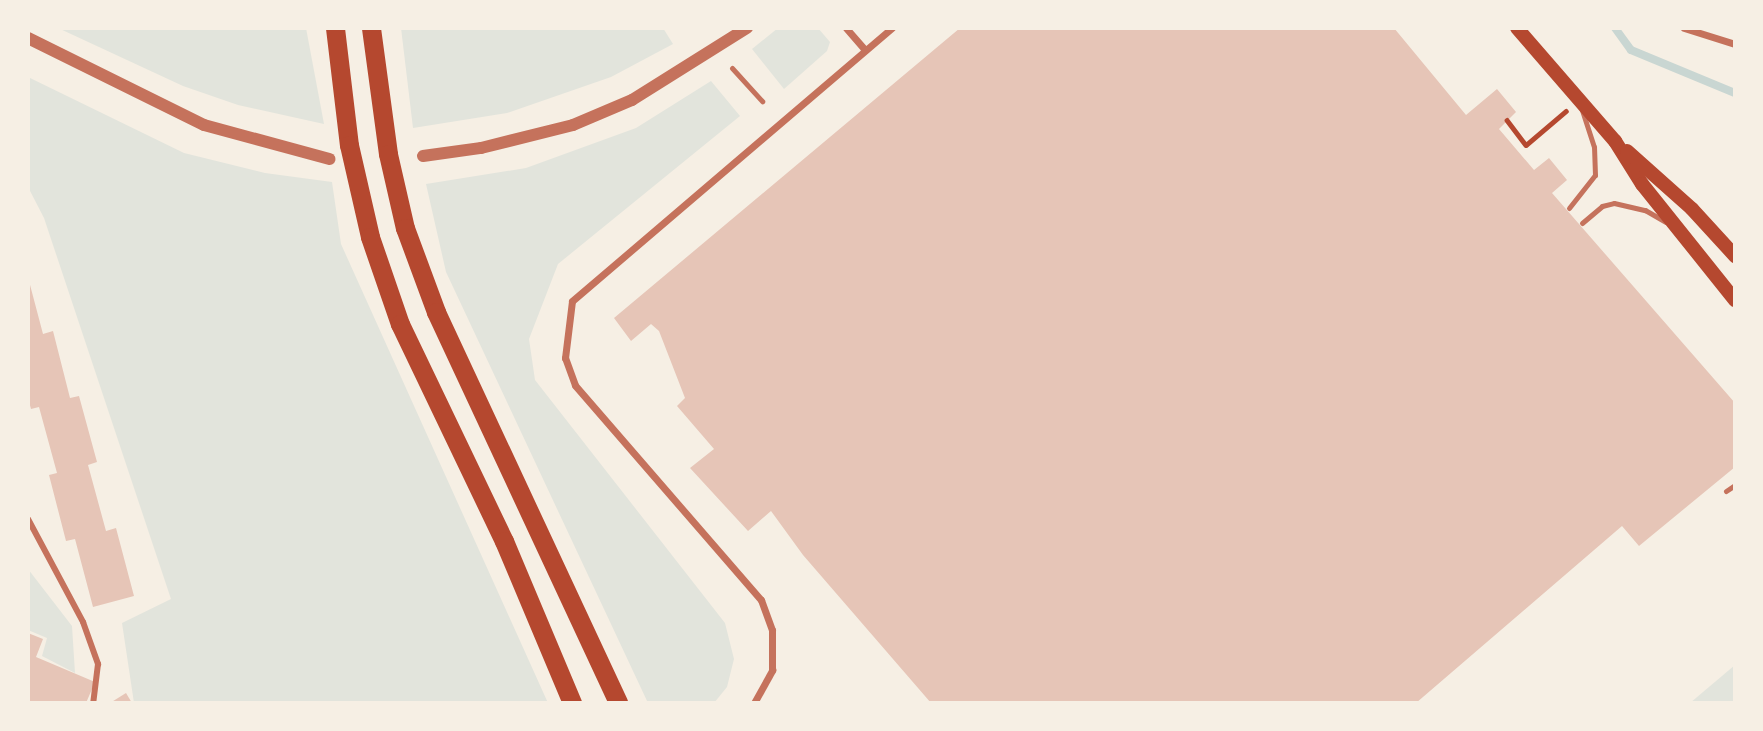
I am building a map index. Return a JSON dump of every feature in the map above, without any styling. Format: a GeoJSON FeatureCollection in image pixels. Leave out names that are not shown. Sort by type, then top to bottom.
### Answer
{"type":"FeatureCollection","features":[{"type":"Feature","properties":{"kind":"highway"},"geometry":{"type":"LineString","coordinates":[[335,28],[349,145],[370,237],[400,324],[504,541],[572,703]]}},
{"type":"Feature","properties":{"kind":"highway"},"geometry":{"type":"LineString","coordinates":[[371,28],[387,154],[405,228],[436,312],[618,703]]}},
{"type":"Feature","properties":{"kind":"main road"},"geometry":{"type":"LineString","coordinates":[[1517,28],[1615,141],[1680,231],[1735,300]]}},
{"type":"Feature","properties":{"kind":"main road"},"geometry":{"type":"LineString","coordinates":[[1615,141],[1692,209],[1735,256]]}},
{"type":"Feature","properties":{"kind":"street"},"geometry":{"type":"LineString","coordinates":[[846,28],[865,50]]}},
{"type":"Feature","properties":{"kind":"street"},"geometry":{"type":"LineString","coordinates":[[754,703],[772,670],[772,630],[761,600],[575,385],[565,358],[572,301],[892,28]]}},
{"type":"Feature","properties":{"kind":"street"},"geometry":{"type":"LineString","coordinates":[[1684,28],[1735,44]]}},
{"type":"Feature","properties":{"kind":"street"},"geometry":{"type":"LineString","coordinates":[[423,156],[481,148],[573,125],[691,67],[744,30]]}},
{"type":"Feature","properties":{"kind":"street"},"geometry":{"type":"LineString","coordinates":[[28,38],[204,125],[329,159]]}},
{"type":"Feature","properties":{"kind":"street"},"geometry":{"type":"LineString","coordinates":[[28,519],[83,622],[98,664],[93,703]]}},
{"type":"Feature","properties":{"kind":"lane"},"geometry":{"type":"LineString","coordinates":[[732,68],[762,101]]}},
{"type":"Feature","properties":{"kind":"lane"},"geometry":{"type":"LineString","coordinates":[[1569,208],[1595,175],[1594,147],[1579,100]]}},
{"type":"Feature","properties":{"kind":"lane"},"geometry":{"type":"LineString","coordinates":[[1582,223],[1602,206],[1614,204],[1646,210],[1680,231]]}},
{"type":"Feature","properties":{"kind":"lane"},"geometry":{"type":"LineString","coordinates":[[1726,491],[1735,485]]}},
{"type":"Feature","properties":{"kind":"path"},"geometry":{"type":"LineString","coordinates":[[1507,120],[1526,145],[1543,130]]}},
{"type":"Feature","properties":{"kind":"shaded area"},"geometry":{"type":"Polygon","coordinates":[[[58,28],[306,28],[324,124],[238,105],[183,86],[58,28]]]}},
{"type":"Feature","properties":{"kind":"shaded area"},"geometry":{"type":"Polygon","coordinates":[[[401,28],[663,28],[673,44],[611,77],[507,113],[413,128],[401,28]]]}},
{"type":"Feature","properties":{"kind":"shaded area"},"geometry":{"type":"Polygon","coordinates":[[[778,28],[818,28],[830,42],[827,51],[784,89],[752,49],[778,28]]]}},
{"type":"Feature","properties":{"kind":"shaded area"},"geometry":{"type":"Polygon","coordinates":[[[28,77],[184,153],[265,173],[332,182],[341,244],[548,703],[134,703],[122,623],[171,599],[44,218],[28,187],[28,77]]]}},
{"type":"Feature","properties":{"kind":"shaded area"},"geometry":{"type":"Polygon","coordinates":[[[711,81],[740,116],[558,264],[529,339],[535,380],[725,623],[734,659],[727,687],[714,703],[648,703],[446,272],[426,184],[526,168],[636,128],[711,81]]]}},
{"type":"Feature","properties":{"kind":"shaded area"},"geometry":{"type":"Polygon","coordinates":[[[28,569],[72,626],[75,673],[42,656],[47,638],[28,630],[28,569]]]}},
{"type":"Feature","properties":{"kind":"shaded area"},"geometry":{"type":"Polygon","coordinates":[[[1735,665],[1735,703],[1690,703],[1735,665]]]}},
{"type":"Feature","properties":{"kind":"building"},"geometry":{"type":"Polygon","coordinates":[[[960,28],[1394,28],[1466,115],[1497,89],[1516,112],[1499,129],[1534,170],[1549,158],[1567,180],[1552,193],[1735,403],[1735,467],[1639,546],[1622,526],[1416,703],[931,703],[803,555],[771,511],[748,531],[690,468],[714,449],[677,406],[685,398],[659,331],[651,324],[631,341],[614,318],[960,28]]]}},
{"type":"Feature","properties":{"kind":"building"},"geometry":{"type":"Polygon","coordinates":[[[29,281],[43,334],[53,331],[70,398],[79,396],[97,462],[88,465],[106,531],[116,528],[134,596],[93,607],[75,539],[66,541],[49,475],[57,473],[39,407],[31,409],[28,398],[29,281]]]}},
{"type":"Feature","properties":{"kind":"building"},"geometry":{"type":"Polygon","coordinates":[[[28,633],[43,639],[36,657],[95,682],[86,703],[28,703],[28,633]]]}},
{"type":"Feature","properties":{"kind":"building"},"geometry":{"type":"Polygon","coordinates":[[[126,693],[132,703],[110,703],[126,693]]]}},
{"type":"Feature","properties":{"kind":"waterway"},"geometry":{"type":"LineString","coordinates":[[1615,28],[1631,50],[1735,93]]}}]}
